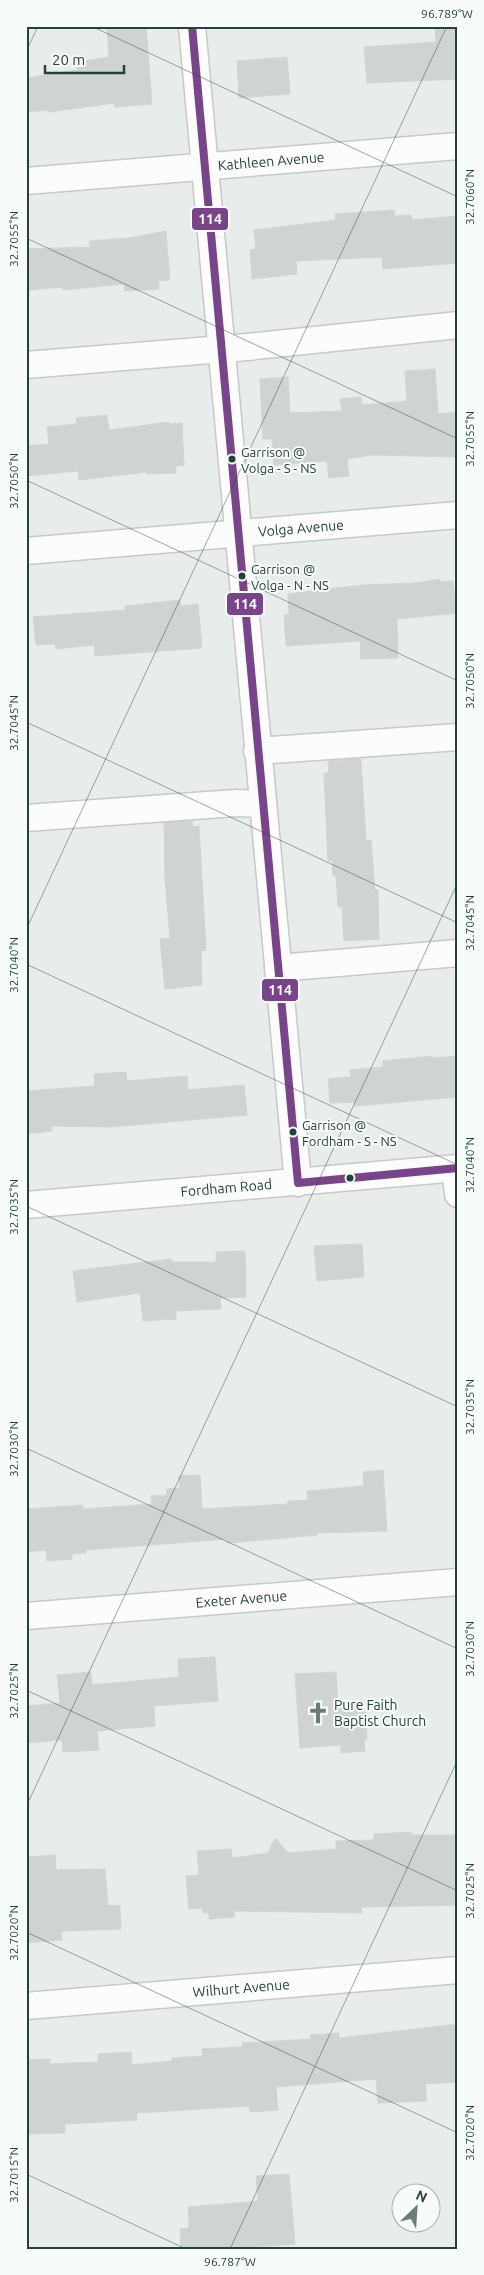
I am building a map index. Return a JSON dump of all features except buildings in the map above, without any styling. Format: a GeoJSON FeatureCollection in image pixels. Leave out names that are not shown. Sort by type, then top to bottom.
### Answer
{"type":"FeatureCollection","features":[{"type":"Feature","properties":{"kind":"street"},"geometry":{"type":"LineString","coordinates":[[192,26],[298,1184]]}},
{"type":"Feature","properties":{"kind":"street","name":"Kathleen Avenue"},"geometry":{"type":"LineString","coordinates":[[26,181],[458,146]]}},
{"type":"Feature","properties":{"kind":"street"},"geometry":{"type":"LineString","coordinates":[[26,365],[221,349],[458,325]]}},
{"type":"Feature","properties":{"kind":"street","name":"Volga Avenue"},"geometry":{"type":"LineString","coordinates":[[26,551],[458,515]]}},
{"type":"Feature","properties":{"kind":"street"},"geometry":{"type":"LineString","coordinates":[[257,751],[458,737]]}},
{"type":"Feature","properties":{"kind":"street"},"geometry":{"type":"LineString","coordinates":[[26,818],[236,803],[263,804]]}},
{"type":"Feature","properties":{"kind":"street"},"geometry":{"type":"LineString","coordinates":[[278,968],[458,953]]}},
{"type":"Feature","properties":{"kind":"street"},"geometry":{"type":"LineString","coordinates":[[457,1169],[458,1194]]}},
{"type":"Feature","properties":{"kind":"street","name":"Fordham Road"},"geometry":{"type":"LineString","coordinates":[[26,1205],[298,1184],[457,1169]]}},
{"type":"Feature","properties":{"kind":"street","name":"Exeter Avenue"},"geometry":{"type":"LineString","coordinates":[[26,1616],[458,1582]]}},
{"type":"Feature","properties":{"kind":"street","name":"Wilhurt Avenue"},"geometry":{"type":"LineString","coordinates":[[26,2006],[458,1970]]}},
{"type":"Feature","properties":{"kind":"transit line","name":"114"},"geometry":{"type":"LineString","coordinates":[[192,26],[298,1183]]}},
{"type":"Feature","properties":{"kind":"transit line","name":"114"},"geometry":{"type":"LineString","coordinates":[[298,1183],[458,1168]]}},
{"type":"Feature","properties":{"kind":"place","name":"Garrison @ Volga - S - NS"},"geometry":{"type":"Point","coordinates":[232,459]}},
{"type":"Feature","properties":{"kind":"place","name":"Garrison @ Volga - N - NS"},"geometry":{"type":"Point","coordinates":[242,576]}},
{"type":"Feature","properties":{"kind":"place","name":"Garrison @ Fordham - S - NS"},"geometry":{"type":"Point","coordinates":[293,1132]}},
{"type":"Feature","properties":{"kind":"place","name":"Pure Faith Baptist Church"},"geometry":{"type":"Point","coordinates":[318,1713]}}]}
